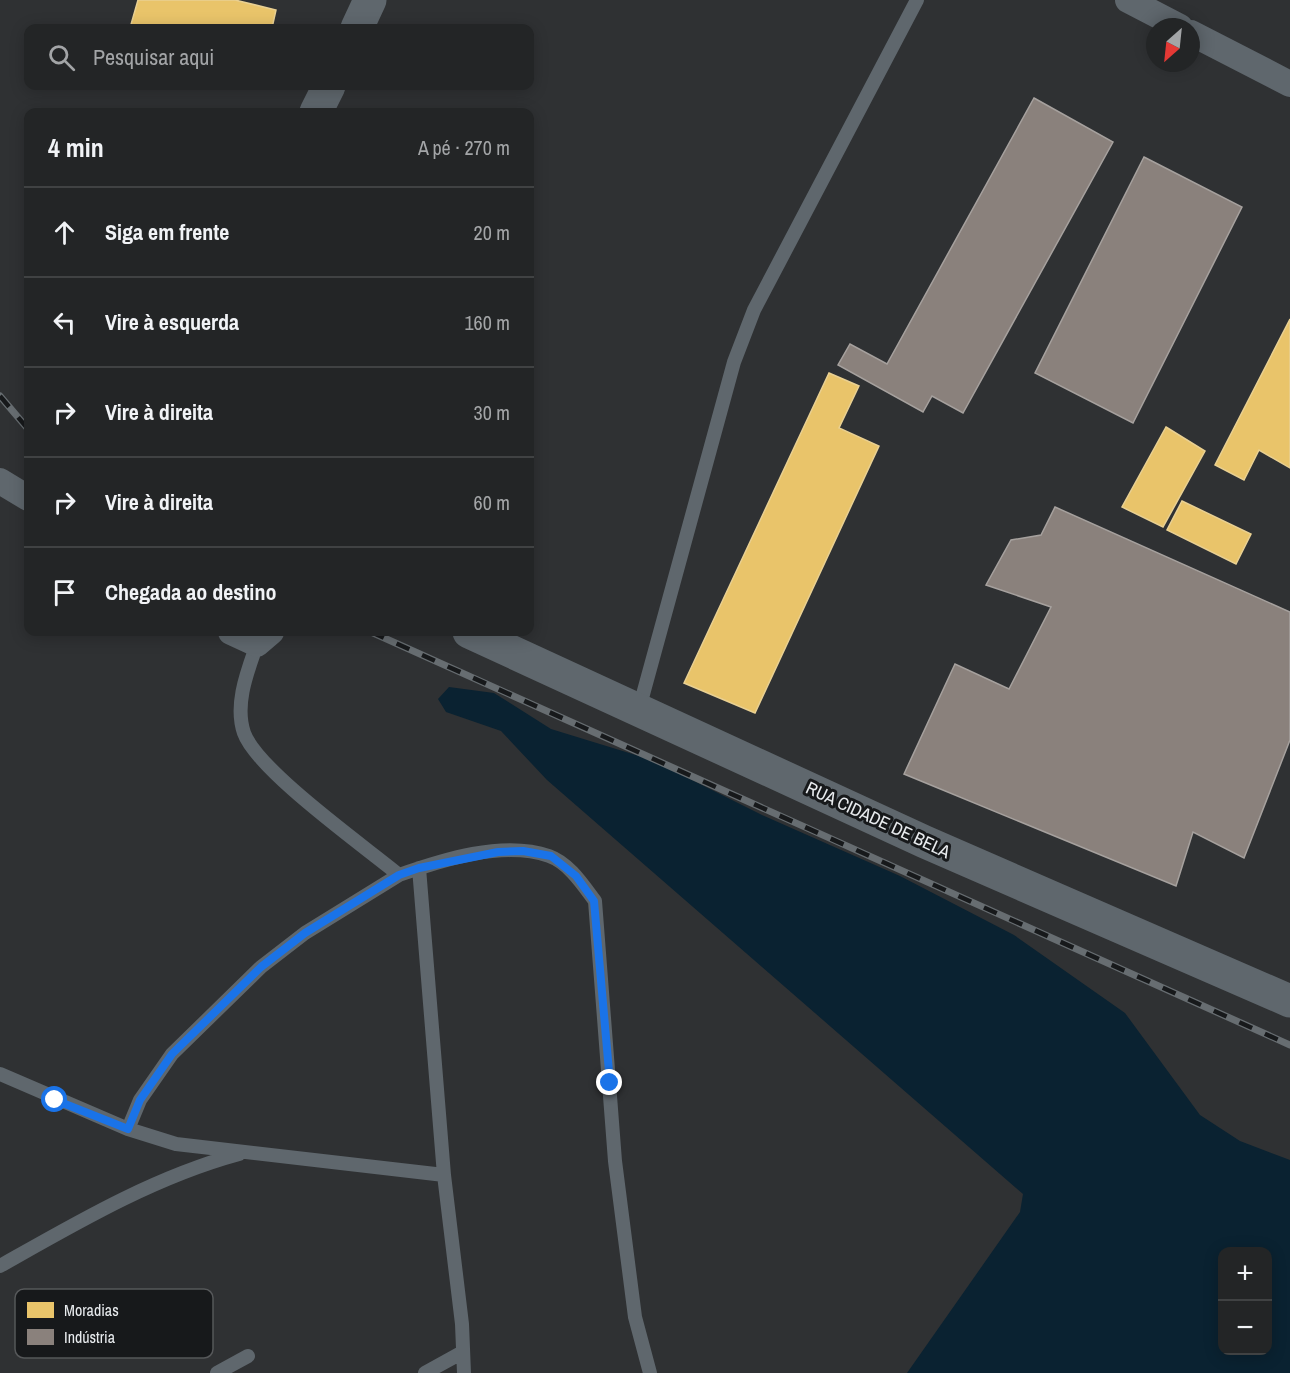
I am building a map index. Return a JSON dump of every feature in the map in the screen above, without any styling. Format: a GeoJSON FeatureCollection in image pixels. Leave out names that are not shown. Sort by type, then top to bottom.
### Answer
{"type":"FeatureCollection","features":[{"type":"Feature","properties":{"kind":"street"},"geometry":{"type":"LineString","coordinates":[[359,24],[370,0]]}},
{"type":"Feature","properties":{"kind":"street"},"geometry":{"type":"LineString","coordinates":[[1128,0],[1163,18]]}},
{"type":"Feature","properties":{"kind":"street"},"geometry":{"type":"LineString","coordinates":[[1200,38],[1290,84]]}},
{"type":"Feature","properties":{"kind":"street"},"geometry":{"type":"LineString","coordinates":[[318,108],[327,90]]}},
{"type":"Feature","properties":{"kind":"street"},"geometry":{"type":"LineString","coordinates":[[0,481],[24,496]]}},
{"type":"Feature","properties":{"kind":"street","name":"RUA CIDADE DE BELA"},"geometry":{"type":"LineString","coordinates":[[479,636],[925,842],[1290,1001]]}},
{"type":"Feature","properties":{"kind":"lane"},"geometry":{"type":"LineString","coordinates":[[639,709],[734,362],[754,310],[917,0]]}},
{"type":"Feature","properties":{"kind":"lane"},"geometry":{"type":"LineString","coordinates":[[264,638],[243,695],[240,714],[244,734],[258,754],[297,793],[399,875]]}},
{"type":"Feature","properties":{"kind":"lane"},"geometry":{"type":"LineString","coordinates":[[128,1129],[140,1100],[172,1054],[261,967],[333,915],[399,875],[419,868],[480,854],[523,851],[551,856],[576,876],[594,901],[615,1161],[635,1317],[650,1373]]}},
{"type":"Feature","properties":{"kind":"lane"},"geometry":{"type":"LineString","coordinates":[[419,868],[444,1175],[464,1373]]}},
{"type":"Feature","properties":{"kind":"lane"},"geometry":{"type":"LineString","coordinates":[[0,1074],[128,1129],[176,1144],[264,1156],[444,1175]]}},
{"type":"Feature","properties":{"kind":"lane"},"geometry":{"type":"LineString","coordinates":[[0,1266],[52,1235],[145,1189],[198,1165],[247,1152]]}},
{"type":"Feature","properties":{"kind":"lane"},"geometry":{"type":"LineString","coordinates":[[425,1373],[463,1352]]}},
{"type":"Feature","properties":{"kind":"lane"},"geometry":{"type":"LineString","coordinates":[[217,1373],[248,1356]]}},
{"type":"Feature","properties":{"kind":"water"},"geometry":{"type":"Polygon","coordinates":[[[449,687],[494,693],[551,729],[652,760],[762,815],[900,876],[1014,935],[1125,1013],[1200,1115],[1240,1141],[1290,1160],[1290,1373],[907,1373],[1020,1212],[1023,1194],[547,780],[501,731],[446,712],[438,699],[449,687]]]}},
{"type":"Feature","properties":{"kind":"building: Moradias"},"geometry":{"type":"Polygon","coordinates":[[[138,0],[235,0],[276,10],[273,24],[131,24],[138,0]]]}},
{"type":"Feature","properties":{"kind":"building: Moradias"},"geometry":{"type":"Polygon","coordinates":[[[1290,319],[1290,468],[1259,450],[1244,480],[1215,465],[1290,319]]]}},
{"type":"Feature","properties":{"kind":"building: Moradias"},"geometry":{"type":"Polygon","coordinates":[[[829,373],[859,386],[839,428],[879,446],[755,713],[684,683],[829,373]]]}},
{"type":"Feature","properties":{"kind":"building: Moradias"},"geometry":{"type":"Polygon","coordinates":[[[1166,427],[1205,451],[1163,527],[1122,507],[1166,427]]]}},
{"type":"Feature","properties":{"kind":"building: Moradias"},"geometry":{"type":"Polygon","coordinates":[[[1182,501],[1251,534],[1236,564],[1167,530],[1182,501]]]}},
{"type":"Feature","properties":{"kind":"building: Indústria"},"geometry":{"type":"Polygon","coordinates":[[[1034,98],[1113,142],[963,413],[932,396],[923,412],[838,365],[850,344],[887,364],[1034,98]]]}},
{"type":"Feature","properties":{"kind":"building: Indústria"},"geometry":{"type":"Polygon","coordinates":[[[1144,157],[1242,207],[1133,423],[1035,373],[1144,157]]]}},
{"type":"Feature","properties":{"kind":"building: Indústria"},"geometry":{"type":"Polygon","coordinates":[[[1055,507],[1290,612],[1290,740],[1244,858],[1193,832],[1176,886],[904,774],[955,664],[1009,689],[1051,607],[986,585],[1011,540],[1041,535],[1055,507]]]}},
{"type":"Feature","properties":{"kind":"railway"},"geometry":{"type":"LineString","coordinates":[[0,396],[24,424]]}},
{"type":"Feature","properties":{"kind":"railway"},"geometry":{"type":"LineString","coordinates":[[380,636],[1290,1045]]}},
{"type":"Feature","properties":{"kind":"route"},"geometry":{"type":"LineString","coordinates":[[55,1100],[128,1129],[140,1100],[172,1054],[261,967],[305,933],[399,875],[480,854],[523,851],[551,856],[576,876],[594,901],[610,1083]]}}]}
